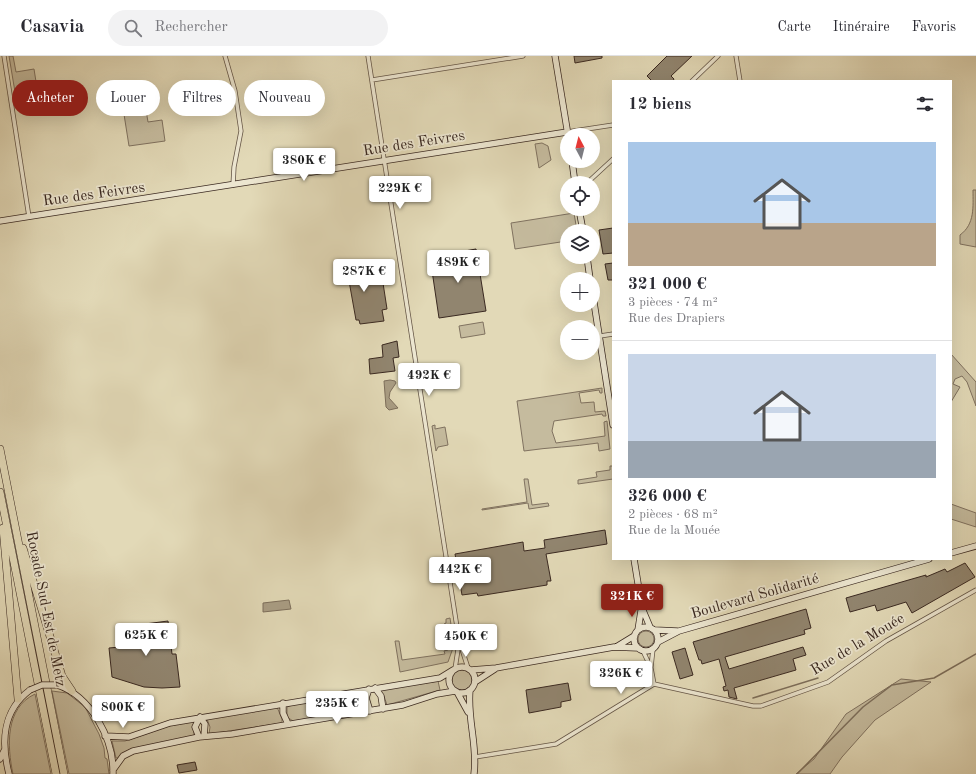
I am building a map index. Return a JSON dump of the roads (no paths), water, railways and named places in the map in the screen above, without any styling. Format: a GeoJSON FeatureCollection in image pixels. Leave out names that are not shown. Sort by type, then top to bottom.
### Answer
{"type":"FeatureCollection","features":[{"type":"Feature","properties":{"kind":"highway","name":"Rocade Sud-Est de Metz"},"geometry":{"type":"LineString","coordinates":[[0,449],[64,774]]}},
{"type":"Feature","properties":{"kind":"highway","name":"Rocade Sud-Est de Metz"},"geometry":{"type":"LineString","coordinates":[[0,492],[56,774]]}},
{"type":"Feature","properties":{"kind":"highway"},"geometry":{"type":"LineString","coordinates":[[11,502],[62,676],[72,691]]}},
{"type":"Feature","properties":{"kind":"highway"},"geometry":{"type":"LineString","coordinates":[[0,504],[6,554],[18,700]]}},
{"type":"Feature","properties":{"kind":"main road"},"geometry":{"type":"LineString","coordinates":[[555,56],[567,128]]}},
{"type":"Feature","properties":{"kind":"main road","name":"Rue des Feivres"},"geometry":{"type":"LineString","coordinates":[[0,221],[113,203],[140,201],[233,184],[560,135]]}},
{"type":"Feature","properties":{"kind":"main road"},"geometry":{"type":"LineString","coordinates":[[600,336],[612,418]]}},
{"type":"Feature","properties":{"kind":"main road"},"geometry":{"type":"LineString","coordinates":[[952,553],[976,546]]}},
{"type":"Feature","properties":{"kind":"main road"},"geometry":{"type":"LineString","coordinates":[[105,736],[129,737],[170,723],[200,717],[440,678],[462,667],[469,669],[496,668],[614,648],[653,649],[658,642],[658,638],[642,608],[634,560]]}},
{"type":"Feature","properties":{"kind":"main road","name":"Boulevard Solidarité"},"geometry":{"type":"LineString","coordinates":[[658,642],[679,631],[926,560]]}},
{"type":"Feature","properties":{"kind":"main road"},"geometry":{"type":"LineString","coordinates":[[614,648],[634,636],[638,630],[642,608]]}},
{"type":"Feature","properties":{"kind":"main road"},"geometry":{"type":"LineString","coordinates":[[638,630],[646,627],[652,629]]}},
{"type":"Feature","properties":{"kind":"main road","name":"Boulevard Solidarité"},"geometry":{"type":"LineString","coordinates":[[652,629],[679,631]]}},
{"type":"Feature","properties":{"kind":"main road"},"geometry":{"type":"LineString","coordinates":[[634,636],[634,642],[640,649]]}},
{"type":"Feature","properties":{"kind":"main road"},"geometry":{"type":"LineString","coordinates":[[474,774],[475,758],[469,714],[470,690],[475,682],[496,668]]}},
{"type":"Feature","properties":{"kind":"main road"},"geometry":{"type":"LineString","coordinates":[[469,669],[475,676],[475,682]]}},
{"type":"Feature","properties":{"kind":"main road"},"geometry":{"type":"LineString","coordinates":[[454,670],[449,681],[469,714]]}},
{"type":"Feature","properties":{"kind":"main road"},"geometry":{"type":"LineString","coordinates":[[9,774],[5,749],[8,717],[18,700],[30,690],[42,685],[57,685],[72,691],[86,702],[105,736],[113,772]]}},
{"type":"Feature","properties":{"kind":"main road"},"geometry":{"type":"LineString","coordinates":[[372,688],[381,696],[383,709]]}},
{"type":"Feature","properties":{"kind":"main road"},"geometry":{"type":"LineString","coordinates":[[370,711],[366,698],[372,688]]}},
{"type":"Feature","properties":{"kind":"main road"},"geometry":{"type":"LineString","coordinates":[[113,772],[122,756],[128,752],[201,736],[232,734],[383,709],[409,703],[443,692],[463,693],[470,690]]}},
{"type":"Feature","properties":{"kind":"main road"},"geometry":{"type":"LineString","coordinates":[[283,703],[282,713],[288,724]]}},
{"type":"Feature","properties":{"kind":"main road"},"geometry":{"type":"LineString","coordinates":[[200,717],[205,724],[201,736]]}},
{"type":"Feature","properties":{"kind":"main road"},"geometry":{"type":"LineString","coordinates":[[200,717],[195,727],[201,736]]}},
{"type":"Feature","properties":{"kind":"main road"},"geometry":{"type":"LineString","coordinates":[[0,759],[5,749]]}},
{"type":"Feature","properties":{"kind":"street"},"geometry":{"type":"LineString","coordinates":[[4,56],[29,217]]}},
{"type":"Feature","properties":{"kind":"street"},"geometry":{"type":"LineString","coordinates":[[225,56],[235,91],[242,131],[234,167],[233,184]]}},
{"type":"Feature","properties":{"kind":"street"},"geometry":{"type":"LineString","coordinates":[[368,56],[459,640],[469,669]]}},
{"type":"Feature","properties":{"kind":"street"},"geometry":{"type":"LineString","coordinates":[[372,80],[523,56]]}},
{"type":"Feature","properties":{"kind":"street"},"geometry":{"type":"LineString","coordinates":[[693,80],[718,56]]}},
{"type":"Feature","properties":{"kind":"street"},"geometry":{"type":"LineString","coordinates":[[736,56],[740,80]]}},
{"type":"Feature","properties":{"kind":"street","name":"Rue des Feivres"},"geometry":{"type":"LineString","coordinates":[[598,128],[612,125]]}},
{"type":"Feature","properties":{"kind":"street"},"geometry":{"type":"LineString","coordinates":[[595,176],[612,160]]}},
{"type":"Feature","properties":{"kind":"street"},"geometry":{"type":"LineString","coordinates":[[600,336],[612,334]]}},
{"type":"Feature","properties":{"kind":"street","name":"Rue de la Mouée"},"geometry":{"type":"LineString","coordinates":[[654,684],[752,706],[761,706],[828,682],[886,641],[976,590]]}},
{"type":"Feature","properties":{"kind":"street"},"geometry":{"type":"LineString","coordinates":[[454,670],[459,640]]}},
{"type":"Feature","properties":{"kind":"street"},"geometry":{"type":"LineString","coordinates":[[640,649],[651,668]]}},
{"type":"Feature","properties":{"kind":"street"},"geometry":{"type":"LineString","coordinates":[[475,758],[552,746],[654,684],[651,668],[653,649]]}},
{"type":"Feature","properties":{"kind":"waterway"},"geometry":{"type":"LineString","coordinates":[[797,774],[863,707],[892,685],[934,678],[976,654]]}},
{"type":"Feature","properties":{"kind":"waterway"},"geometry":{"type":"LineString","coordinates":[[753,698],[818,678]]}}]}
